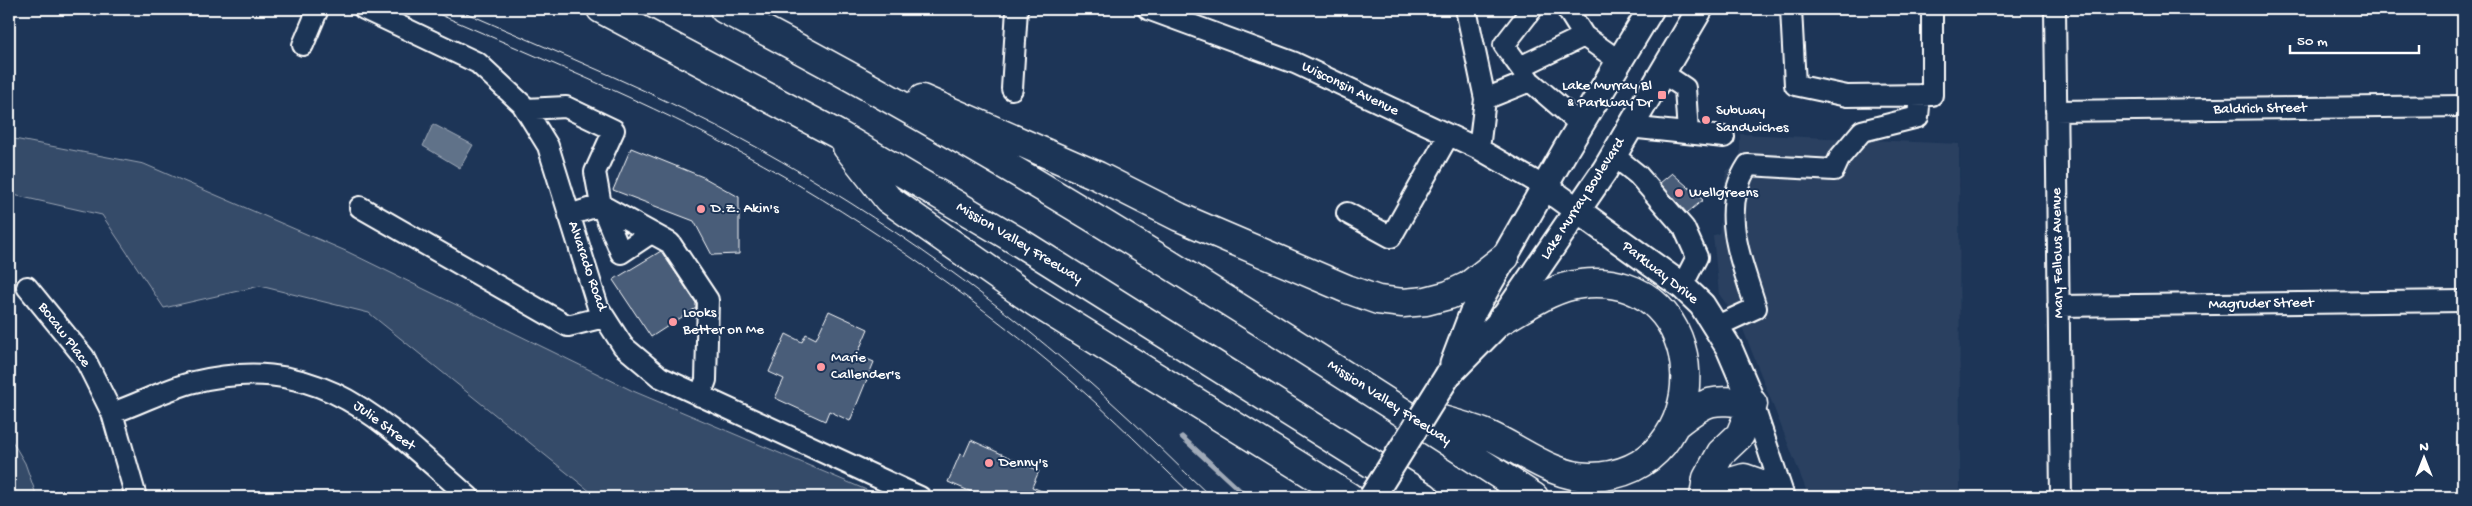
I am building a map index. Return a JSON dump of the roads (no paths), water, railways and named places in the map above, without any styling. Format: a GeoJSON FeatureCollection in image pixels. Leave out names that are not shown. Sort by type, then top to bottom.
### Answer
{"type":"FeatureCollection","features":[{"type":"Feature","properties":{"kind":"highway","name":"Mission Valley Freeway"},"geometry":{"type":"LineString","coordinates":[[601,9],[837,134],[1019,242],[1425,497]]}},
{"type":"Feature","properties":{"kind":"highway","name":"Mission Valley Freeway"},"geometry":{"type":"LineString","coordinates":[[724,9],[999,160],[1394,406],[1534,497]]}},
{"type":"Feature","properties":{"kind":"highway"},"geometry":{"type":"LineString","coordinates":[[759,27],[1098,176],[1179,217],[1347,289],[1378,300],[1402,303],[1426,301],[1449,295],[1468,286],[1505,257]]}},
{"type":"Feature","properties":{"kind":"highway"},"geometry":{"type":"LineString","coordinates":[[837,134],[888,199],[1035,302],[1349,497]]}},
{"type":"Feature","properties":{"kind":"highway"},"geometry":{"type":"LineString","coordinates":[[1502,320],[1562,289],[1580,284],[1616,285],[1647,299],[1668,319],[1681,346],[1687,381],[1684,402],[1676,424]]}},
{"type":"Feature","properties":{"kind":"highway"},"geometry":{"type":"LineString","coordinates":[[1394,406],[1486,434],[1560,471],[1588,477],[1622,472],[1636,465],[1653,452],[1676,424],[1696,408],[1717,400],[1753,404],[1740,435],[1721,453],[1707,478],[1704,497]]}},
{"type":"Feature","properties":{"kind":"highway"},"geometry":{"type":"LineString","coordinates":[[1710,497],[1717,486],[1744,478],[1764,486],[1779,497]]}},
{"type":"Feature","properties":{"kind":"main road","name":"Lake Murray Boulevard"},"geometry":{"type":"LineString","coordinates":[[1372,497],[1448,375],[1472,314],[1581,125],[1651,9]]}},
{"type":"Feature","properties":{"kind":"main road","name":"Lake Murray Boulevard"},"geometry":{"type":"LineString","coordinates":[[1448,375],[1502,320],[1613,155],[1700,9]]}},
{"type":"Feature","properties":{"kind":"main road","name":"Parkway Drive"},"geometry":{"type":"LineString","coordinates":[[1545,187],[1682,286],[1702,305],[1717,326],[1748,389],[1753,404]]}},
{"type":"Feature","properties":{"kind":"street"},"geometry":{"type":"LineString","coordinates":[[303,45],[318,9]]}},
{"type":"Feature","properties":{"kind":"street","name":"Alvarado Road"},"geometry":{"type":"LineString","coordinates":[[364,9],[476,63],[522,104],[548,146],[598,307],[623,346],[660,377],[920,497]]}},
{"type":"Feature","properties":{"kind":"street"},"geometry":{"type":"LineString","coordinates":[[1012,89],[1017,9]]}},
{"type":"Feature","properties":{"kind":"street","name":"Wisconsin Avenue"},"geometry":{"type":"LineString","coordinates":[[1148,9],[1295,63],[1479,149],[1545,187]]}},
{"type":"Feature","properties":{"kind":"street"},"geometry":{"type":"LineString","coordinates":[[1466,9],[1485,100],[1479,149]]}},
{"type":"Feature","properties":{"kind":"street"},"geometry":{"type":"LineString","coordinates":[[1532,9],[1504,45],[1525,74],[1581,125]]}},
{"type":"Feature","properties":{"kind":"street"},"geometry":{"type":"LineString","coordinates":[[1568,9],[1584,36],[1619,61]]}},
{"type":"Feature","properties":{"kind":"street"},"geometry":{"type":"LineString","coordinates":[[1791,9],[1795,86],[1847,96],[1932,95],[1932,9]]}},
{"type":"Feature","properties":{"kind":"street","name":"Mary Fellows Avenue"},"geometry":{"type":"LineString","coordinates":[[2055,9],[2061,497]]}},
{"type":"Feature","properties":{"kind":"street"},"geometry":{"type":"LineString","coordinates":[[1485,100],[1584,36]]}},
{"type":"Feature","properties":{"kind":"street"},"geometry":{"type":"LineString","coordinates":[[1661,72],[1685,88],[1688,133]]}},
{"type":"Feature","properties":{"kind":"street"},"geometry":{"type":"LineString","coordinates":[[1717,326],[1756,308],[1732,231],[1735,197],[1740,177],[1748,165],[1834,170],[1840,156],[1862,131],[1918,117],[1920,95]]}},
{"type":"Feature","properties":{"kind":"street","name":"Baldrich Street"},"geometry":{"type":"LineString","coordinates":[[2056,111],[2463,106]]}},
{"type":"Feature","properties":{"kind":"street"},"geometry":{"type":"LineString","coordinates":[[525,109],[566,107],[614,130],[595,172],[601,205],[621,253],[651,233]]}},
{"type":"Feature","properties":{"kind":"street"},"geometry":{"type":"LineString","coordinates":[[1629,127],[1724,136]]}},
{"type":"Feature","properties":{"kind":"street"},"geometry":{"type":"LineString","coordinates":[[1347,213],[1391,237],[1448,136]]}},
{"type":"Feature","properties":{"kind":"street"},"geometry":{"type":"LineString","coordinates":[[1613,155],[1638,175],[1684,228],[1697,257],[1682,286]]}},
{"type":"Feature","properties":{"kind":"street"},"geometry":{"type":"LineString","coordinates":[[569,215],[601,205],[670,243],[708,300],[706,380],[700,396]]}},
{"type":"Feature","properties":{"kind":"street"},"geometry":{"type":"LineString","coordinates":[[360,207],[568,326],[604,317]]}},
{"type":"Feature","properties":{"kind":"street","name":"Bocaw Place"},"geometry":{"type":"LineString","coordinates":[[27,287],[84,357],[112,413],[136,497]]}},
{"type":"Feature","properties":{"kind":"street","name":"Magruder Street"},"geometry":{"type":"LineString","coordinates":[[2058,306],[2463,302]]}},
{"type":"Feature","properties":{"kind":"street","name":"Julie Street"},"geometry":{"type":"LineString","coordinates":[[112,413],[191,383],[212,378],[255,375],[298,380],[336,393],[370,412],[469,497]]}},
{"type":"Feature","properties":{"kind":"street","name":"Parkway Drive"},"geometry":{"type":"LineString","coordinates":[[1753,404],[1784,497]]}},
{"type":"Feature","properties":{"kind":"waterway"},"geometry":{"type":"LineString","coordinates":[[1182,437],[1247,497]]}},
{"type":"Feature","properties":{"kind":"tram line"},"geometry":{"type":"LineString","coordinates":[[427,9],[609,88],[698,130],[785,177],[860,223],[932,272],[1036,352],[1102,408],[1194,497]]}},
{"type":"Feature","properties":{"kind":"tram line"},"geometry":{"type":"LineString","coordinates":[[457,9],[609,75],[721,128],[851,203],[941,264],[1027,330],[1122,412],[1211,497]]}},
{"type":"Feature","properties":{"kind":"place","name":"Lake Murray Bl & Parkway Dr"},"geometry":{"type":"Point","coordinates":[1662,95]}},
{"type":"Feature","properties":{"kind":"place","name":"Subway Sandwiches"},"geometry":{"type":"Point","coordinates":[1706,120]}},
{"type":"Feature","properties":{"kind":"place","name":"Wellgreens"},"geometry":{"type":"Point","coordinates":[1679,193]}},
{"type":"Feature","properties":{"kind":"place","name":"D.Z. Akin's"},"geometry":{"type":"Point","coordinates":[701,209]}},
{"type":"Feature","properties":{"kind":"place","name":"Looks Better on Me"},"geometry":{"type":"Point","coordinates":[673,322]}},
{"type":"Feature","properties":{"kind":"place","name":"Marie Callender's"},"geometry":{"type":"Point","coordinates":[821,367]}},
{"type":"Feature","properties":{"kind":"place","name":"Denny's"},"geometry":{"type":"Point","coordinates":[989,463]}}]}
